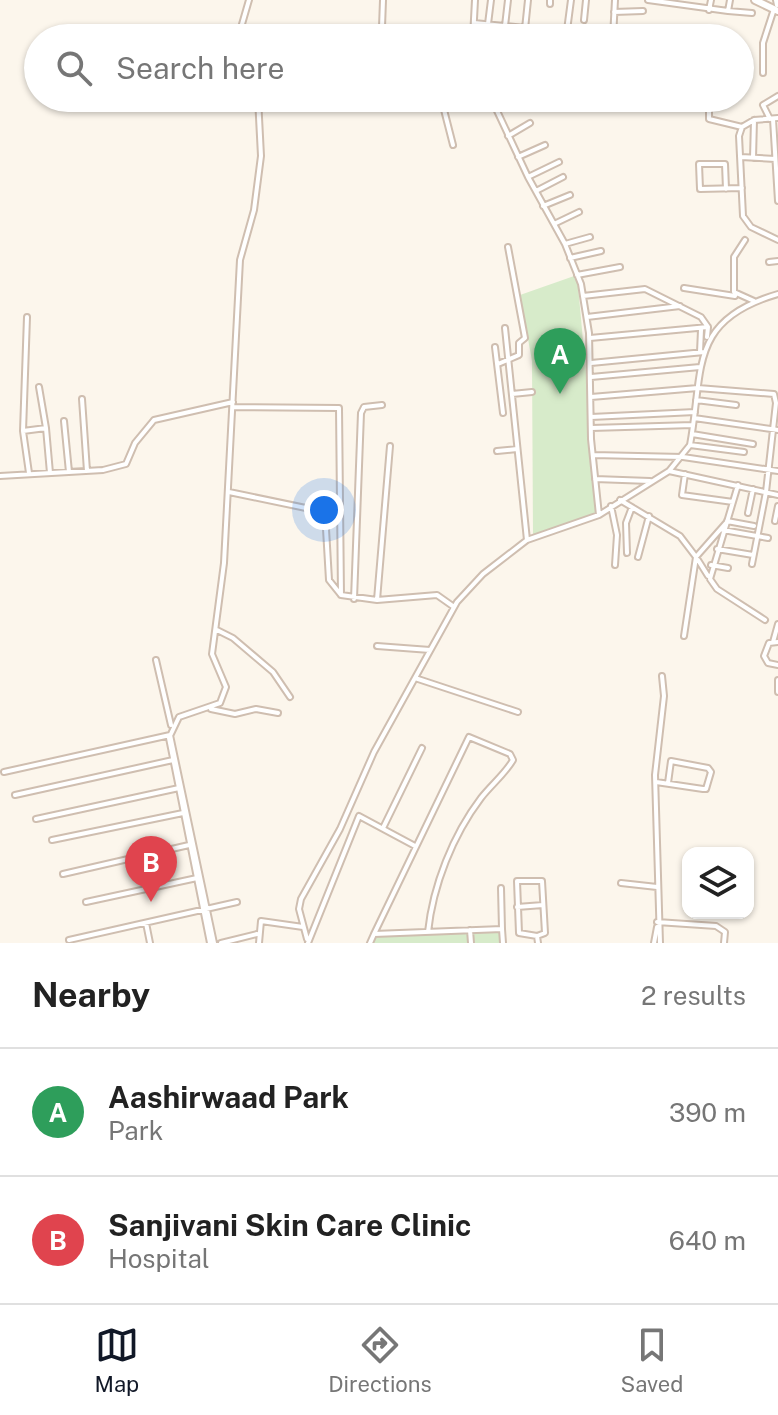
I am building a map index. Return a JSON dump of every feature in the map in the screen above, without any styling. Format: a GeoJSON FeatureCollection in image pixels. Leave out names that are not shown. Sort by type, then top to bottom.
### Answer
{"type":"FeatureCollection","features":[{"type":"Feature","properties":{"kind":"main road"},"geometry":{"type":"LineString","coordinates":[[755,0],[776,6]]}},
{"type":"Feature","properties":{"kind":"street"},"geometry":{"type":"LineString","coordinates":[[242,24],[249,0]]}},
{"type":"Feature","properties":{"kind":"street"},"geometry":{"type":"LineString","coordinates":[[382,24],[383,0]]}},
{"type":"Feature","properties":{"kind":"street"},"geometry":{"type":"LineString","coordinates":[[474,24],[475,0]]}},
{"type":"Feature","properties":{"kind":"street"},"geometry":{"type":"LineString","coordinates":[[488,24],[491,0]]}},
{"type":"Feature","properties":{"kind":"street"},"geometry":{"type":"LineString","coordinates":[[505,24],[508,0]]}},
{"type":"Feature","properties":{"kind":"street"},"geometry":{"type":"LineString","coordinates":[[526,24],[528,0]]}},
{"type":"Feature","properties":{"kind":"street"},"geometry":{"type":"LineString","coordinates":[[568,24],[571,0]]}},
{"type":"Feature","properties":{"kind":"street"},"geometry":{"type":"LineString","coordinates":[[584,20],[586,0]]}},
{"type":"Feature","properties":{"kind":"street"},"geometry":{"type":"LineString","coordinates":[[614,24],[615,0]]}},
{"type":"Feature","properties":{"kind":"street"},"geometry":{"type":"LineString","coordinates":[[648,0],[752,13]]}},
{"type":"Feature","properties":{"kind":"street"},"geometry":{"type":"LineString","coordinates":[[709,10],[711,0]]}},
{"type":"Feature","properties":{"kind":"street"},"geometry":{"type":"LineString","coordinates":[[728,11],[730,0]]}},
{"type":"Feature","properties":{"kind":"street"},"geometry":{"type":"LineString","coordinates":[[763,73],[763,43],[776,6]]}},
{"type":"Feature","properties":{"kind":"street"},"geometry":{"type":"LineString","coordinates":[[614,12],[643,11]]}},
{"type":"Feature","properties":{"kind":"street"},"geometry":{"type":"LineString","coordinates":[[778,96],[763,105],[774,119],[778,201]]}},
{"type":"Feature","properties":{"kind":"street"},"geometry":{"type":"LineString","coordinates":[[212,943],[170,735],[179,717],[220,703],[226,687],[212,654],[220,609],[229,492],[240,260],[254,210],[261,156],[259,112]]}},
{"type":"Feature","properties":{"kind":"street"},"geometry":{"type":"LineString","coordinates":[[445,112],[453,145]]}},
{"type":"Feature","properties":{"kind":"street"},"geometry":{"type":"LineString","coordinates":[[497,112],[565,244],[583,296],[590,338],[591,428],[599,515]]}},
{"type":"Feature","properties":{"kind":"street"},"geometry":{"type":"LineString","coordinates":[[709,112],[709,119],[742,127],[754,120],[774,119]]}},
{"type":"Feature","properties":{"kind":"street"},"geometry":{"type":"LineString","coordinates":[[753,158],[754,120]]}},
{"type":"Feature","properties":{"kind":"street"},"geometry":{"type":"LineString","coordinates":[[508,136],[530,123]]}},
{"type":"Feature","properties":{"kind":"street"},"geometry":{"type":"LineString","coordinates":[[742,127],[740,157],[747,223],[778,240]]}},
{"type":"Feature","properties":{"kind":"street"},"geometry":{"type":"LineString","coordinates":[[518,157],[545,145]]}},
{"type":"Feature","properties":{"kind":"street"},"geometry":{"type":"LineString","coordinates":[[740,157],[775,159]]}},
{"type":"Feature","properties":{"kind":"street"},"geometry":{"type":"LineString","coordinates":[[528,177],[559,162]]}},
{"type":"Feature","properties":{"kind":"street"},"geometry":{"type":"LineString","coordinates":[[726,189],[725,164],[699,164],[700,189],[726,189],[742,188]]}},
{"type":"Feature","properties":{"kind":"street"},"geometry":{"type":"LineString","coordinates":[[536,191],[563,177]]}},
{"type":"Feature","properties":{"kind":"street"},"geometry":{"type":"LineString","coordinates":[[543,206],[570,195]]}},
{"type":"Feature","properties":{"kind":"street"},"geometry":{"type":"LineString","coordinates":[[554,224],[579,212]]}},
{"type":"Feature","properties":{"kind":"street"},"geometry":{"type":"LineString","coordinates":[[565,244],[590,237]]}},
{"type":"Feature","properties":{"kind":"street"},"geometry":{"type":"LineString","coordinates":[[737,297],[734,292],[734,257],[745,240]]}},
{"type":"Feature","properties":{"kind":"street"},"geometry":{"type":"LineString","coordinates":[[498,364],[508,363],[519,355],[519,343],[525,338],[508,247]]}},
{"type":"Feature","properties":{"kind":"street"},"geometry":{"type":"LineString","coordinates":[[570,258],[601,251]]}},
{"type":"Feature","properties":{"kind":"street"},"geometry":{"type":"LineString","coordinates":[[769,262],[778,261]]}},
{"type":"Feature","properties":{"kind":"street"},"geometry":{"type":"LineString","coordinates":[[577,275],[620,267]]}},
{"type":"Feature","properties":{"kind":"street"},"geometry":{"type":"LineString","coordinates":[[684,288],[757,302]]}},
{"type":"Feature","properties":{"kind":"street"},"geometry":{"type":"LineString","coordinates":[[583,296],[645,289],[719,326]]}},
{"type":"Feature","properties":{"kind":"street"},"geometry":{"type":"LineString","coordinates":[[707,339],[719,326],[757,302],[778,294]]}},
{"type":"Feature","properties":{"kind":"street"},"geometry":{"type":"LineString","coordinates":[[587,317],[680,306]]}},
{"type":"Feature","properties":{"kind":"street"},"geometry":{"type":"LineString","coordinates":[[27,317],[23,431],[29,473]]}},
{"type":"Feature","properties":{"kind":"street"},"geometry":{"type":"LineString","coordinates":[[701,317],[708,327],[702,352]]}},
{"type":"Feature","properties":{"kind":"street"},"geometry":{"type":"LineString","coordinates":[[590,338],[708,327]]}},
{"type":"Feature","properties":{"kind":"street"},"geometry":{"type":"LineString","coordinates":[[505,328],[527,540]]}},
{"type":"Feature","properties":{"kind":"street"},"geometry":{"type":"LineString","coordinates":[[307,941],[301,899],[454,607],[483,574],[527,540],[599,515],[669,471],[683,457],[692,434],[701,367],[701,330]]}},
{"type":"Feature","properties":{"kind":"street"},"geometry":{"type":"LineString","coordinates":[[495,347],[503,413]]}},
{"type":"Feature","properties":{"kind":"street"},"geometry":{"type":"LineString","coordinates":[[591,363],[702,352]]}},
{"type":"Feature","properties":{"kind":"street"},"geometry":{"type":"LineString","coordinates":[[591,377],[701,367]]}},
{"type":"Feature","properties":{"kind":"street"},"geometry":{"type":"LineString","coordinates":[[39,387],[50,473]]}},
{"type":"Feature","properties":{"kind":"street"},"geometry":{"type":"LineString","coordinates":[[591,397],[698,388],[776,396],[775,429],[752,564]]}},
{"type":"Feature","properties":{"kind":"street"},"geometry":{"type":"LineString","coordinates":[[512,394],[532,392]]}},
{"type":"Feature","properties":{"kind":"street"},"geometry":{"type":"LineString","coordinates":[[82,399],[87,471]]}},
{"type":"Feature","properties":{"kind":"street"},"geometry":{"type":"LineString","coordinates":[[696,400],[736,405]]}},
{"type":"Feature","properties":{"kind":"street"},"geometry":{"type":"LineString","coordinates":[[0,476],[87,471],[126,464],[135,443],[154,420],[233,404],[339,408],[341,595]]}},
{"type":"Feature","properties":{"kind":"street"},"geometry":{"type":"LineString","coordinates":[[354,599],[361,413],[364,407],[382,405]]}},
{"type":"Feature","properties":{"kind":"street"},"geometry":{"type":"LineString","coordinates":[[591,417],[694,415],[775,429]]}},
{"type":"Feature","properties":{"kind":"street"},"geometry":{"type":"LineString","coordinates":[[64,421],[69,472]]}},
{"type":"Feature","properties":{"kind":"street"},"geometry":{"type":"LineString","coordinates":[[591,428],[693,425]]}},
{"type":"Feature","properties":{"kind":"street"},"geometry":{"type":"LineString","coordinates":[[23,431],[46,428]]}},
{"type":"Feature","properties":{"kind":"street"},"geometry":{"type":"LineString","coordinates":[[692,434],[753,444]]}},
{"type":"Feature","properties":{"kind":"street"},"geometry":{"type":"LineString","coordinates":[[690,445],[744,452]]}},
{"type":"Feature","properties":{"kind":"street"},"geometry":{"type":"LineString","coordinates":[[377,600],[390,446]]}},
{"type":"Feature","properties":{"kind":"street"},"geometry":{"type":"LineString","coordinates":[[497,451],[517,449]]}},
{"type":"Feature","properties":{"kind":"street"},"geometry":{"type":"LineString","coordinates":[[593,455],[683,457],[778,471]]}},
{"type":"Feature","properties":{"kind":"street"},"geometry":{"type":"LineString","coordinates":[[669,471],[778,495]]}},
{"type":"Feature","properties":{"kind":"street"},"geometry":{"type":"LineString","coordinates":[[685,474],[682,495],[733,502]]}},
{"type":"Feature","properties":{"kind":"street"},"geometry":{"type":"LineString","coordinates":[[595,479],[650,481]]}},
{"type":"Feature","properties":{"kind":"street"},"geometry":{"type":"LineString","coordinates":[[710,579],[711,565],[738,485]]}},
{"type":"Feature","properties":{"kind":"street"},"geometry":{"type":"LineString","coordinates":[[748,513],[753,489]]}},
{"type":"Feature","properties":{"kind":"street"},"geometry":{"type":"LineString","coordinates":[[229,492],[325,512],[340,512]]}},
{"type":"Feature","properties":{"kind":"street"},"geometry":{"type":"LineString","coordinates":[[620,500],[680,536],[717,589],[765,620]]}},
{"type":"Feature","properties":{"kind":"street"},"geometry":{"type":"LineString","coordinates":[[611,506],[617,535],[615,565]]}},
{"type":"Feature","properties":{"kind":"street"},"geometry":{"type":"LineString","coordinates":[[775,521],[778,506]]}},
{"type":"Feature","properties":{"kind":"street"},"geometry":{"type":"LineString","coordinates":[[627,553],[626,523],[632,507]]}},
{"type":"Feature","properties":{"kind":"street"},"geometry":{"type":"LineString","coordinates":[[325,512],[329,580],[341,595],[377,600],[437,595],[454,607]]}},
{"type":"Feature","properties":{"kind":"street"},"geometry":{"type":"LineString","coordinates":[[638,557],[649,516]]}},
{"type":"Feature","properties":{"kind":"street"},"geometry":{"type":"LineString","coordinates":[[726,521],[754,526]]}},
{"type":"Feature","properties":{"kind":"street"},"geometry":{"type":"LineString","coordinates":[[684,636],[696,558],[726,521]]}},
{"type":"Feature","properties":{"kind":"street"},"geometry":{"type":"LineString","coordinates":[[723,530],[768,538]]}},
{"type":"Feature","properties":{"kind":"street"},"geometry":{"type":"LineString","coordinates":[[717,549],[753,555]]}},
{"type":"Feature","properties":{"kind":"street"},"geometry":{"type":"LineString","coordinates":[[711,565],[728,568]]}},
{"type":"Feature","properties":{"kind":"street"},"geometry":{"type":"LineString","coordinates":[[778,624],[776,642],[769,643],[765,661],[778,665]]}},
{"type":"Feature","properties":{"kind":"street"},"geometry":{"type":"LineString","coordinates":[[216,628],[233,638],[273,672],[290,697]]}},
{"type":"Feature","properties":{"kind":"street"},"geometry":{"type":"LineString","coordinates":[[377,646],[430,650]]}},
{"type":"Feature","properties":{"kind":"street"},"geometry":{"type":"LineString","coordinates":[[156,660],[172,727]]}},
{"type":"Feature","properties":{"kind":"street"},"geometry":{"type":"LineString","coordinates":[[657,943],[656,782],[664,696],[662,676]]}},
{"type":"Feature","properties":{"kind":"street"},"geometry":{"type":"LineString","coordinates":[[415,678],[518,712]]}},
{"type":"Feature","properties":{"kind":"street"},"geometry":{"type":"LineString","coordinates":[[778,680],[778,692]]}},
{"type":"Feature","properties":{"kind":"street"},"geometry":{"type":"LineString","coordinates":[[204,708],[235,714],[256,709],[278,713]]}},
{"type":"Feature","properties":{"kind":"street"},"geometry":{"type":"LineString","coordinates":[[4,772],[170,735]]}},
{"type":"Feature","properties":{"kind":"street"},"geometry":{"type":"LineString","coordinates":[[370,943],[469,737],[510,754],[511,764],[479,801],[452,847],[433,903],[428,932]]}},
{"type":"Feature","properties":{"kind":"street"},"geometry":{"type":"LineString","coordinates":[[383,828],[422,748]]}},
{"type":"Feature","properties":{"kind":"street"},"geometry":{"type":"LineString","coordinates":[[15,795],[175,760]]}},
{"type":"Feature","properties":{"kind":"street"},"geometry":{"type":"LineString","coordinates":[[656,782],[706,789],[711,772],[708,768],[671,761],[668,783]]}},
{"type":"Feature","properties":{"kind":"street"},"geometry":{"type":"LineString","coordinates":[[36,819],[180,788]]}},
{"type":"Feature","properties":{"kind":"street"},"geometry":{"type":"LineString","coordinates":[[52,840],[185,813]]}},
{"type":"Feature","properties":{"kind":"street"},"geometry":{"type":"LineString","coordinates":[[307,941],[359,816],[415,846]]}},
{"type":"Feature","properties":{"kind":"street"},"geometry":{"type":"LineString","coordinates":[[63,874],[192,845]]}},
{"type":"Feature","properties":{"kind":"street"},"geometry":{"type":"LineString","coordinates":[[86,902],[198,878]]}},
{"type":"Feature","properties":{"kind":"street"},"geometry":{"type":"LineString","coordinates":[[542,881],[545,933],[537,936],[519,933],[517,907],[516,882],[542,881]]}},
{"type":"Feature","properties":{"kind":"street"},"geometry":{"type":"LineString","coordinates":[[621,883],[657,887]]}},
{"type":"Feature","properties":{"kind":"street"},"geometry":{"type":"LineString","coordinates":[[501,888],[503,943]]}},
{"type":"Feature","properties":{"kind":"street"},"geometry":{"type":"LineString","coordinates":[[69,940],[237,902]]}},
{"type":"Feature","properties":{"kind":"street"},"geometry":{"type":"LineString","coordinates":[[517,907],[543,905]]}},
{"type":"Feature","properties":{"kind":"street"},"geometry":{"type":"LineString","coordinates":[[259,943],[261,921],[303,927]]}},
{"type":"Feature","properties":{"kind":"street"},"geometry":{"type":"LineString","coordinates":[[146,923],[150,943]]}},
{"type":"Feature","properties":{"kind":"street"},"geometry":{"type":"LineString","coordinates":[[657,925],[716,926],[725,932],[724,943]]}},
{"type":"Feature","properties":{"kind":"street"},"geometry":{"type":"LineString","coordinates":[[374,934],[502,929]]}},
{"type":"Feature","properties":{"kind":"street"},"geometry":{"type":"LineString","coordinates":[[470,930],[471,943]]}},
{"type":"Feature","properties":{"kind":"street"},"geometry":{"type":"LineString","coordinates":[[221,943],[257,934]]}},
{"type":"Feature","properties":{"kind":"street"},"geometry":{"type":"LineString","coordinates":[[537,936],[538,943]]}},
{"type":"Feature","properties":{"kind":"green space"},"geometry":{"type":"Polygon","coordinates":[[[577,275],[599,515],[533,537],[532,361],[520,295],[577,275]]]}},
{"type":"Feature","properties":{"kind":"green space"},"geometry":{"type":"Polygon","coordinates":[[[506,931],[506,943],[370,943],[374,934],[506,931]]]}},
{"type":"Feature","properties":{"kind":"place","name":"Aashirwaad Park"},"geometry":{"type":"Point","coordinates":[560,394]}},
{"type":"Feature","properties":{"kind":"place","name":"Sanjivani Skin Care Clinic"},"geometry":{"type":"Point","coordinates":[151,902]}}]}
